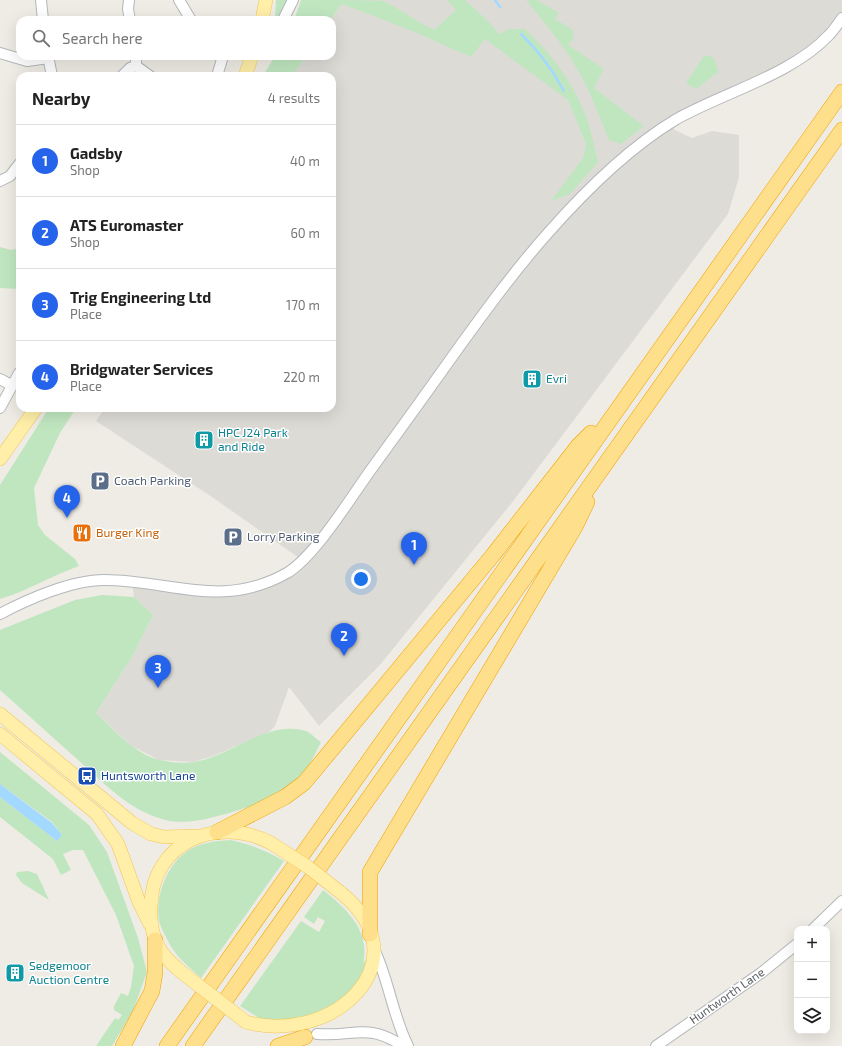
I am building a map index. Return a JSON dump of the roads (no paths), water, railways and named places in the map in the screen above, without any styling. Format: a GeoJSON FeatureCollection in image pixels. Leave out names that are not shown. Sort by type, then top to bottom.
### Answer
{"type":"FeatureCollection","features":[{"type":"Feature","properties":{"kind":"highway"},"geometry":{"type":"LineString","coordinates":[[167,1046],[617,407],[842,92]]}},
{"type":"Feature","properties":{"kind":"highway"},"geometry":{"type":"LineString","coordinates":[[193,1046],[600,474],[842,130]]}},
{"type":"Feature","properties":{"kind":"highway"},"geometry":{"type":"LineString","coordinates":[[217,832],[285,797],[304,783],[493,554],[578,446],[617,407]]}},
{"type":"Feature","properties":{"kind":"highway"},"geometry":{"type":"LineString","coordinates":[[372,940],[370,872],[575,527],[600,474]]}},
{"type":"Feature","properties":{"kind":"highway"},"geometry":{"type":"LineString","coordinates":[[122,1046],[152,991],[155,973],[155,940]]}},
{"type":"Feature","properties":{"kind":"highway"},"geometry":{"type":"LineString","coordinates":[[278,1046],[311,1035]]}},
{"type":"Feature","properties":{"kind":"main road"},"geometry":{"type":"LineString","coordinates":[[263,16],[266,0]]}},
{"type":"Feature","properties":{"kind":"main road"},"geometry":{"type":"LineString","coordinates":[[246,72],[251,60]]}},
{"type":"Feature","properties":{"kind":"main road"},"geometry":{"type":"LineString","coordinates":[[0,459],[33,412]]}},
{"type":"Feature","properties":{"kind":"main road"},"geometry":{"type":"LineString","coordinates":[[0,714],[132,823],[151,834],[164,837],[198,836],[217,832],[241,832],[271,843],[308,867],[340,892],[361,914],[372,940],[371,977],[364,997],[343,1021],[311,1035],[284,1037],[266,1033],[246,1022],[180,971],[167,959],[155,940],[150,924],[139,902],[118,844],[101,818],[0,734]]}},
{"type":"Feature","properties":{"kind":"main road"},"geometry":{"type":"LineString","coordinates":[[150,924],[151,893],[157,875],[166,860],[178,849],[198,836]]}},
{"type":"Feature","properties":{"kind":"street"},"geometry":{"type":"LineString","coordinates":[[40,0],[42,16]]}},
{"type":"Feature","properties":{"kind":"street"},"geometry":{"type":"LineString","coordinates":[[129,0],[129,16]]}},
{"type":"Feature","properties":{"kind":"street"},"geometry":{"type":"LineString","coordinates":[[179,0],[189,16]]}},
{"type":"Feature","properties":{"kind":"street"},"geometry":{"type":"LineString","coordinates":[[286,16],[293,0]]}},
{"type":"Feature","properties":{"kind":"street"},"geometry":{"type":"LineString","coordinates":[[1,613],[43,595],[93,580],[132,581],[191,590],[229,592],[254,587],[290,571],[324,536],[471,330],[516,270],[583,195],[642,142],[674,121],[713,100],[789,66],[811,51],[829,35],[842,18]]}},
{"type":"Feature","properties":{"kind":"street"},"geometry":{"type":"LineString","coordinates":[[0,53],[16,58]]}},
{"type":"Feature","properties":{"kind":"street"},"geometry":{"type":"LineString","coordinates":[[49,60],[51,72]]}},
{"type":"Feature","properties":{"kind":"street"},"geometry":{"type":"LineString","coordinates":[[218,72],[223,60]]}},
{"type":"Feature","properties":{"kind":"street"},"geometry":{"type":"LineString","coordinates":[[126,72],[136,61],[146,72]]}},
{"type":"Feature","properties":{"kind":"street"},"geometry":{"type":"LineString","coordinates":[[0,181],[10,176],[16,169]]}},
{"type":"Feature","properties":{"kind":"street"},"geometry":{"type":"LineString","coordinates":[[0,408],[16,377]]}},
{"type":"Feature","properties":{"kind":"street"},"geometry":{"type":"LineString","coordinates":[[0,379],[11,385]]}},
{"type":"Feature","properties":{"kind":"street"},"geometry":{"type":"LineString","coordinates":[[816,926],[842,901]]}},
{"type":"Feature","properties":{"kind":"street"},"geometry":{"type":"LineString","coordinates":[[372,940],[381,963],[398,1025],[408,1046]]}},
{"type":"Feature","properties":{"kind":"street","name":"Huntworth Lane"},"geometry":{"type":"LineString","coordinates":[[656,1046],[761,973],[794,946]]}},
{"type":"Feature","properties":{"kind":"street"},"geometry":{"type":"LineString","coordinates":[[311,1035],[330,1035],[363,1031],[374,1032],[403,1046]]}},
{"type":"Feature","properties":{"kind":"water"},"geometry":{"type":"Polygon","coordinates":[[[0,784],[52,823],[62,835],[57,841],[0,797],[0,784]]]}},
{"type":"Feature","properties":{"kind":"waterway"},"geometry":{"type":"LineString","coordinates":[[495,0],[500,7]]}},
{"type":"Feature","properties":{"kind":"waterway"},"geometry":{"type":"LineString","coordinates":[[521,34],[545,61],[564,91]]}},
{"type":"Feature","properties":{"kind":"place","name":"Evri"},"geometry":{"type":"Point","coordinates":[532,379]}},
{"type":"Feature","properties":{"kind":"place","name":"HPC J24 Park and Ride"},"geometry":{"type":"Point","coordinates":[204,440]}},
{"type":"Feature","properties":{"kind":"place","name":"Coach Parking"},"geometry":{"type":"Point","coordinates":[100,481]}},
{"type":"Feature","properties":{"kind":"place","name":"Bridgwater Services"},"geometry":{"type":"Point","coordinates":[67,518]}},
{"type":"Feature","properties":{"kind":"place","name":"Burger King"},"geometry":{"type":"Point","coordinates":[82,533]}},
{"type":"Feature","properties":{"kind":"place","name":"Lorry Parking"},"geometry":{"type":"Point","coordinates":[233,537]}},
{"type":"Feature","properties":{"kind":"place","name":"Gadsby"},"geometry":{"type":"Point","coordinates":[414,565]}},
{"type":"Feature","properties":{"kind":"place","name":"ATS Euromaster"},"geometry":{"type":"Point","coordinates":[344,656]}},
{"type":"Feature","properties":{"kind":"place","name":"Trig Engineering Ltd"},"geometry":{"type":"Point","coordinates":[158,688]}},
{"type":"Feature","properties":{"kind":"place","name":"Huntsworth Lane"},"geometry":{"type":"Point","coordinates":[87,776]}},
{"type":"Feature","properties":{"kind":"place","name":"Sedgemoor Auction Centre"},"geometry":{"type":"Point","coordinates":[15,973]}}]}
